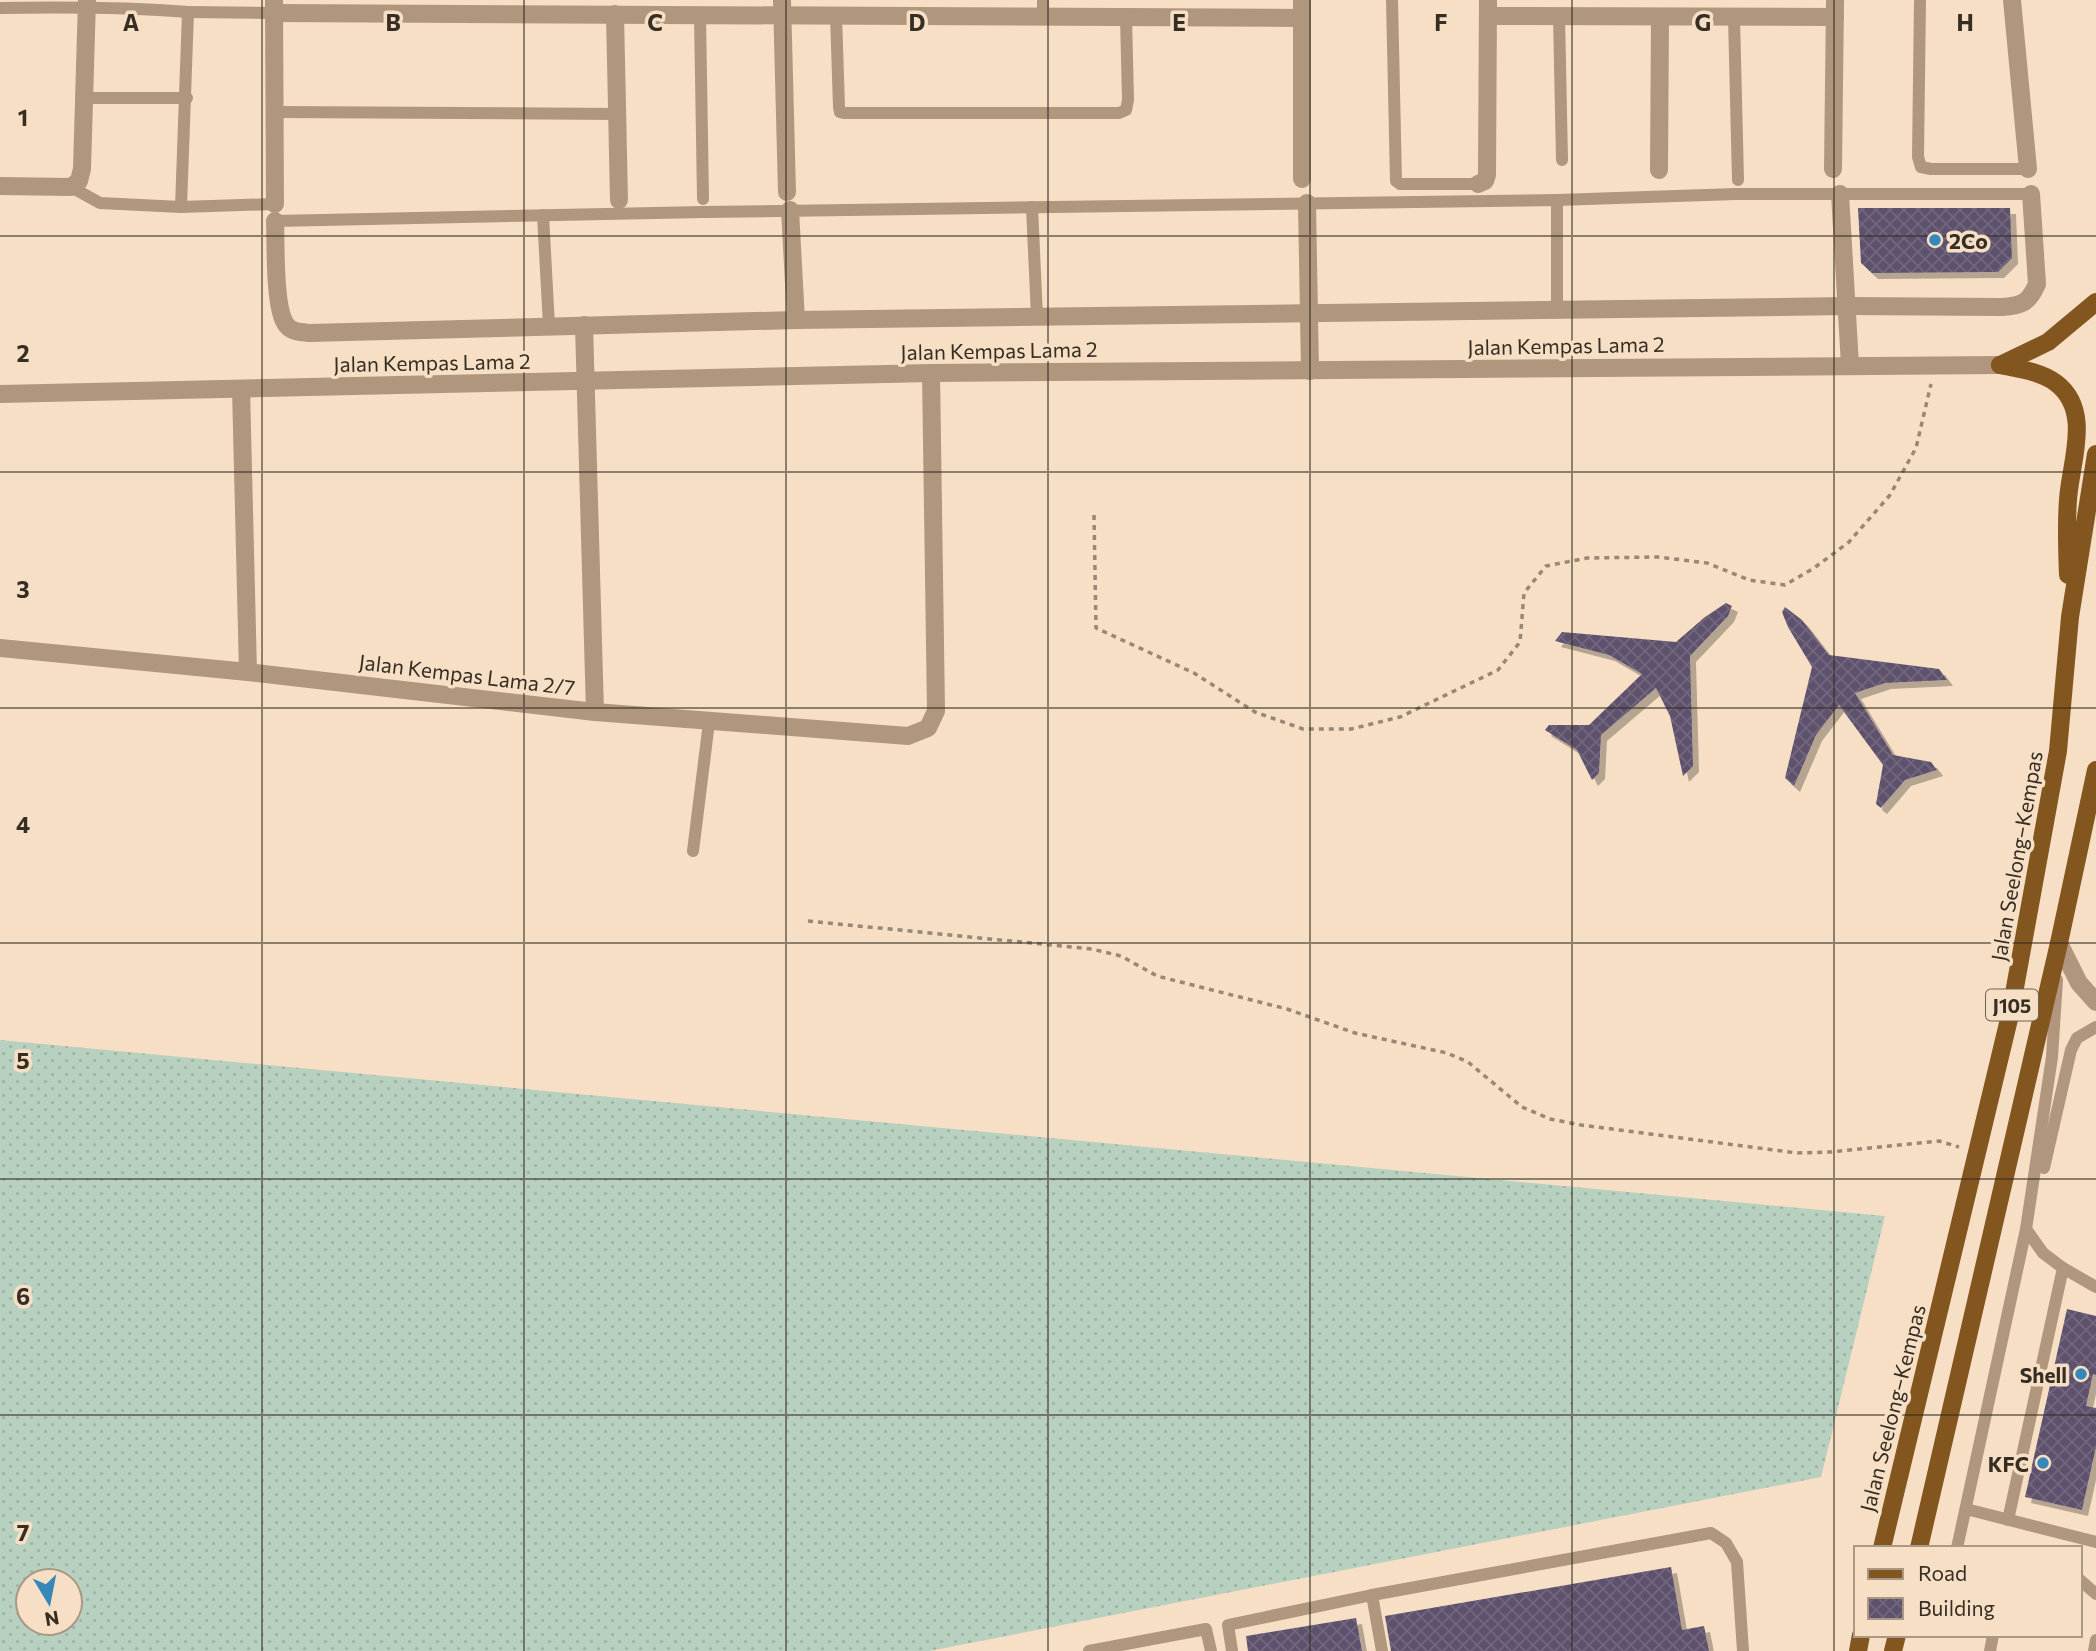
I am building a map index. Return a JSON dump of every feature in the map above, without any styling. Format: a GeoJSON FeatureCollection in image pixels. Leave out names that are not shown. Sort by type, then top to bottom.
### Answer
{"type":"FeatureCollection","features":[{"type":"Feature","properties":{"kind":"main road"},"geometry":{"type":"LineString","coordinates":[[2000,365],[2048,342],[2096,302]]}},
{"type":"Feature","properties":{"kind":"main road"},"geometry":{"type":"LineString","coordinates":[[2000,365],[2039,374],[2056,383],[2068,396],[2074,411],[2077,432],[2068,498],[2070,617]]}},
{"type":"Feature","properties":{"kind":"main road","name":"Jalan Seelong–Kempas"},"geometry":{"type":"LineString","coordinates":[[1882,1546],[2010,1015],[2058,751],[2070,617],[2096,454]]}},
{"type":"Feature","properties":{"kind":"main road","name":"J105"},"geometry":{"type":"LineString","coordinates":[[1919,1546],[2059,943],[2096,770]]}},
{"type":"Feature","properties":{"kind":"street"},"geometry":{"type":"LineString","coordinates":[[2012,0],[2028,169]]}},
{"type":"Feature","properties":{"kind":"street"},"geometry":{"type":"LineString","coordinates":[[0,187],[71,187],[79,181],[82,169],[87,3]]}},
{"type":"Feature","properties":{"kind":"street"},"geometry":{"type":"LineString","coordinates":[[1302,179],[1302,9],[1126,17],[1043,8],[782,8],[700,15],[615,14],[530,7],[274,6],[275,213],[279,306],[285,325],[295,332],[796,320],[2020,306],[2032,296],[2037,285],[2031,194]]}},
{"type":"Feature","properties":{"kind":"street"},"geometry":{"type":"LineString","coordinates":[[782,8],[788,201],[796,320]]}},
{"type":"Feature","properties":{"kind":"street"},"geometry":{"type":"LineString","coordinates":[[1478,184],[1485,181],[1488,175],[1488,8],[1559,16],[1734,17],[1835,9],[1833,169]]}},
{"type":"Feature","properties":{"kind":"street"},"geometry":{"type":"LineString","coordinates":[[615,14],[619,200]]}},
{"type":"Feature","properties":{"kind":"street"},"geometry":{"type":"LineString","coordinates":[[1659,170],[1660,16]]}},
{"type":"Feature","properties":{"kind":"street"},"geometry":{"type":"LineString","coordinates":[[1840,194],[1850,365]]}},
{"type":"Feature","properties":{"kind":"street"},"geometry":{"type":"LineString","coordinates":[[1307,203],[1310,370]]}},
{"type":"Feature","properties":{"kind":"street"},"geometry":{"type":"LineString","coordinates":[[584,325],[595,712]]}},
{"type":"Feature","properties":{"kind":"street","name":"Jalan Kempas Lama 2"},"geometry":{"type":"LineString","coordinates":[[0,394],[931,373],[2000,365]]}},
{"type":"Feature","properties":{"kind":"street","name":"Jalan Kempas Lama 2/7"},"geometry":{"type":"LineString","coordinates":[[0,648],[248,672],[595,712],[888,737],[908,736],[928,728],[936,711],[931,373]]}},
{"type":"Feature","properties":{"kind":"street"},"geometry":{"type":"LineString","coordinates":[[241,389],[248,672]]}},
{"type":"Feature","properties":{"kind":"street"},"geometry":{"type":"LineString","coordinates":[[2059,943],[2079,983],[2096,1002]]}},
{"type":"Feature","properties":{"kind":"lane"},"geometry":{"type":"LineString","coordinates":[[1392,0],[1396,181],[1400,184],[1478,184]]}},
{"type":"Feature","properties":{"kind":"lane"},"geometry":{"type":"LineString","coordinates":[[1920,0],[1917,157],[1921,167],[2028,169]]}},
{"type":"Feature","properties":{"kind":"lane"},"geometry":{"type":"LineString","coordinates":[[0,8],[87,3],[188,12],[274,6]]}},
{"type":"Feature","properties":{"kind":"lane"},"geometry":{"type":"LineString","coordinates":[[836,8],[839,107],[840,112],[845,113],[1119,113],[1126,110],[1128,100],[1126,17]]}},
{"type":"Feature","properties":{"kind":"lane"},"geometry":{"type":"LineString","coordinates":[[181,207],[188,12]]}},
{"type":"Feature","properties":{"kind":"lane"},"geometry":{"type":"LineString","coordinates":[[700,15],[703,199]]}},
{"type":"Feature","properties":{"kind":"lane"},"geometry":{"type":"LineString","coordinates":[[1559,16],[1562,160]]}},
{"type":"Feature","properties":{"kind":"lane"},"geometry":{"type":"LineString","coordinates":[[1734,17],[1738,180]]}},
{"type":"Feature","properties":{"kind":"lane"},"geometry":{"type":"LineString","coordinates":[[84,98],[187,98]]}},
{"type":"Feature","properties":{"kind":"lane"},"geometry":{"type":"LineString","coordinates":[[276,112],[618,114]]}},
{"type":"Feature","properties":{"kind":"lane"},"geometry":{"type":"LineString","coordinates":[[71,187],[100,203],[275,213],[543,215],[788,201],[1032,207],[1557,200],[1736,194],[2031,194]]}},
{"type":"Feature","properties":{"kind":"lane"},"geometry":{"type":"LineString","coordinates":[[1557,200],[1557,311]]}},
{"type":"Feature","properties":{"kind":"lane"},"geometry":{"type":"LineString","coordinates":[[1032,207],[1037,317]]}},
{"type":"Feature","properties":{"kind":"lane"},"geometry":{"type":"LineString","coordinates":[[543,215],[549,326]]}},
{"type":"Feature","properties":{"kind":"lane"},"geometry":{"type":"LineString","coordinates":[[693,851],[709,722]]}},
{"type":"Feature","properties":{"kind":"lane"},"geometry":{"type":"LineString","coordinates":[[1957,1546],[2026,1229],[2052,1057],[2059,943]]}},
{"type":"Feature","properties":{"kind":"lane"},"geometry":{"type":"LineString","coordinates":[[2026,1229],[2044,1167],[2071,1050],[2077,1038],[2096,1027]]}},
{"type":"Feature","properties":{"kind":"lane"},"geometry":{"type":"LineString","coordinates":[[2026,1229],[2043,1253],[2096,1287]]}},
{"type":"Feature","properties":{"kind":"lane"},"geometry":{"type":"LineString","coordinates":[[2008,1520],[2063,1268]]}},
{"type":"Feature","properties":{"kind":"lane"},"geometry":{"type":"LineString","coordinates":[[1966,1509],[2096,1542]]}},
{"type":"Feature","properties":{"kind":"lane"},"geometry":{"type":"LineString","coordinates":[[1089,1651],[1372,1595],[1711,1533],[1726,1543],[1737,1562],[1743,1651]]}},
{"type":"Feature","properties":{"kind":"lane"},"geometry":{"type":"LineString","coordinates":[[2082,1582],[2096,1594]]}},
{"type":"Feature","properties":{"kind":"lane"},"geometry":{"type":"LineString","coordinates":[[1372,1595],[1382,1651]]}},
{"type":"Feature","properties":{"kind":"lane"},"geometry":{"type":"LineString","coordinates":[[1228,1625],[1232,1651]]}},
{"type":"Feature","properties":{"kind":"lane"},"geometry":{"type":"LineString","coordinates":[[1206,1629],[1211,1651]]}},
{"type":"Feature","properties":{"kind":"lane"},"geometry":{"type":"LineString","coordinates":[[2094,1651],[2096,1640]]}},
{"type":"Feature","properties":{"kind":"path"},"geometry":{"type":"LineString","coordinates":[[1094,514],[1096,628],[1194,673],[1255,712],[1303,729],[1351,729],[1401,717],[1498,670],[1520,642],[1524,593],[1546,566],[1587,558],[1658,557],[1707,563],[1749,580],[1785,585],[1814,568],[1849,542],[1890,495],[1916,448],[1936,365]]}},
{"type":"Feature","properties":{"kind":"path"},"geometry":{"type":"LineString","coordinates":[[808,921],[1092,949],[1121,956],[1157,976],[1287,1009],[1354,1033],[1447,1053],[1468,1062],[1522,1107],[1550,1119],[1627,1132],[1797,1153],[1939,1141],[1978,1152]]}},
{"type":"Feature","properties":{"kind":"green space"},"geometry":{"type":"Polygon","coordinates":[[[0,1040],[1885,1216],[1821,1477],[929,1651],[0,1651],[0,1040]]]}},
{"type":"Feature","properties":{"kind":"building"},"geometry":{"type":"Polygon","coordinates":[[[1858,208],[2010,208],[2012,258],[1998,272],[1872,273],[1861,263],[1858,208]]]}},
{"type":"Feature","properties":{"kind":"building"},"geometry":{"type":"Polygon","coordinates":[[[1726,603],[1732,606],[1728,616],[1690,656],[1693,766],[1683,776],[1670,716],[1656,688],[1601,735],[1599,773],[1592,780],[1577,750],[1545,730],[1549,725],[1589,725],[1642,674],[1609,655],[1555,641],[1562,632],[1676,642],[1726,603]]]}},
{"type":"Feature","properties":{"kind":"building"},"geometry":{"type":"Polygon","coordinates":[[[1785,607],[1802,620],[1829,655],[1939,669],[1947,680],[1885,683],[1855,693],[1893,755],[1931,762],[1937,770],[1905,780],[1881,808],[1876,804],[1883,765],[1839,705],[1816,735],[1794,786],[1785,778],[1812,667],[1788,627],[1782,612],[1785,607]]]}},
{"type":"Feature","properties":{"kind":"building"},"geometry":{"type":"Polygon","coordinates":[[[2067,1309],[2096,1316],[2096,1375],[2093,1374],[2086,1406],[2096,1408],[2096,1447],[2082,1510],[2025,1497],[2067,1309]]]}},
{"type":"Feature","properties":{"kind":"building"},"geometry":{"type":"Polygon","coordinates":[[[1671,1567],[1682,1630],[1704,1626],[1709,1651],[1391,1651],[1385,1616],[1671,1567]]]}},
{"type":"Feature","properties":{"kind":"building"},"geometry":{"type":"Polygon","coordinates":[[[1356,1618],[1362,1651],[1248,1651],[1246,1636],[1356,1618]]]}},
{"type":"Feature","properties":{"kind":"place","name":"2Co"},"geometry":{"type":"Point","coordinates":[1935,240]}},
{"type":"Feature","properties":{"kind":"place","name":"Shell"},"geometry":{"type":"Point","coordinates":[2081,1374]}},
{"type":"Feature","properties":{"kind":"place","name":"KFC"},"geometry":{"type":"Point","coordinates":[2043,1463]}}]}
